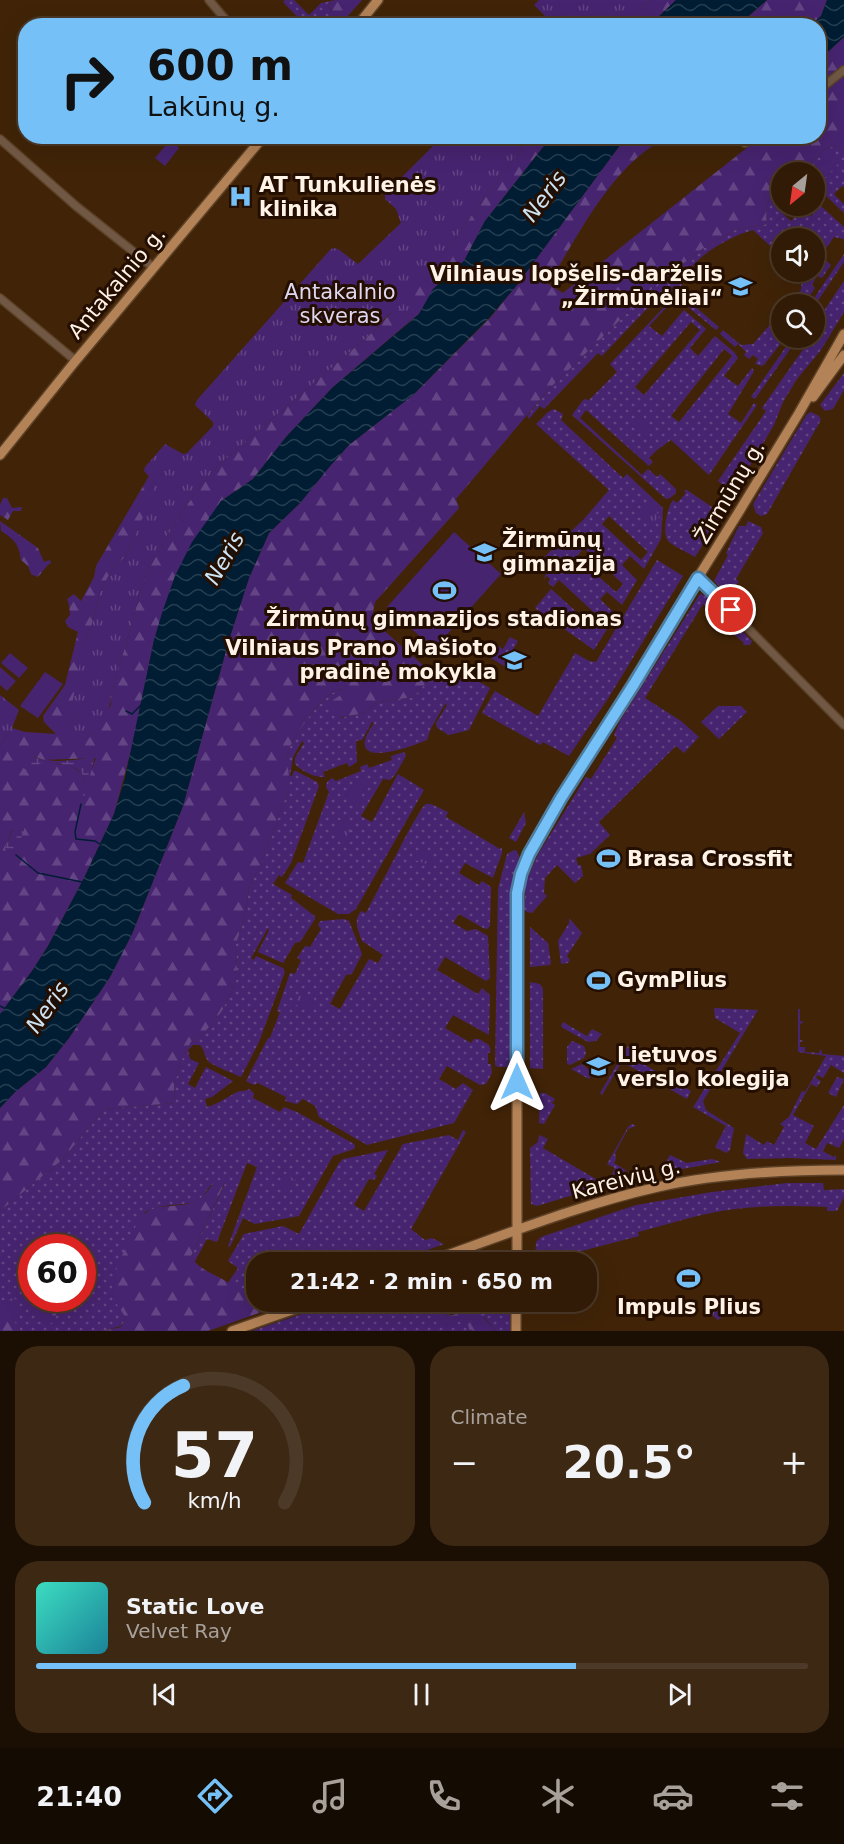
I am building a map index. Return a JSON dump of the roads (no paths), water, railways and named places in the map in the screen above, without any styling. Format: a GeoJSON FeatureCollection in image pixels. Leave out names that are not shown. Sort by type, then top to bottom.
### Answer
{"type":"FeatureCollection","features":[{"type":"Feature","properties":{"kind":"main road"},"geometry":{"type":"LineString","coordinates":[[363,18],[378,0]]}},
{"type":"Feature","properties":{"kind":"main road","name":"Antakalnio g."},"geometry":{"type":"LineString","coordinates":[[0,455],[257,144]]}},
{"type":"Feature","properties":{"kind":"main road","name":"Žirmūnų g."},"geometry":{"type":"LineString","coordinates":[[517,1252],[517,906],[521,874],[529,854],[569,783],[634,684],[840,347],[844,334]]}},
{"type":"Feature","properties":{"kind":"main road","name":"Žirmūnų g."},"geometry":{"type":"LineString","coordinates":[[799,413],[844,355]]}},
{"type":"Feature","properties":{"kind":"main road","name":"Kareivių g."},"geometry":{"type":"LineString","coordinates":[[456,1252],[588,1206],[681,1182],[759,1173],[844,1170]]}},
{"type":"Feature","properties":{"kind":"main road"},"geometry":{"type":"LineString","coordinates":[[232,1331],[286,1312]]}},
{"type":"Feature","properties":{"kind":"main road"},"geometry":{"type":"LineString","coordinates":[[516,1312],[516,1331]]}},
{"type":"Feature","properties":{"kind":"street"},"geometry":{"type":"LineString","coordinates":[[209,0],[224,18]]}},
{"type":"Feature","properties":{"kind":"street"},"geometry":{"type":"LineString","coordinates":[[826,84],[844,70]]}},
{"type":"Feature","properties":{"kind":"street"},"geometry":{"type":"LineString","coordinates":[[0,140],[76,206],[154,268]]}},
{"type":"Feature","properties":{"kind":"street"},"geometry":{"type":"LineString","coordinates":[[0,298],[76,361]]}},
{"type":"Feature","properties":{"kind":"street"},"geometry":{"type":"LineString","coordinates":[[698,578],[844,725]]}},
{"type":"Feature","properties":{"kind":"water"},"geometry":{"type":"Polygon","coordinates":[[[676,0],[767,0],[746,18],[657,18],[676,0]]]}},
{"type":"Feature","properties":{"kind":"water"},"geometry":{"type":"Polygon","coordinates":[[[827,0],[844,0],[844,37],[826,54],[826,18],[819,18],[827,0]]]}},
{"type":"Feature","properties":{"kind":"water","name":"Neris"},"geometry":{"type":"Polygon","coordinates":[[[546,144],[621,144],[517,285],[490,317],[413,395],[349,445],[300,503],[269,533],[249,578],[229,640],[183,806],[132,934],[110,977],[69,1038],[46,1067],[15,1092],[0,1108],[0,1014],[48,946],[114,814],[125,778],[154,640],[175,576],[192,542],[221,501],[253,479],[286,437],[332,388],[419,314],[433,289],[464,261],[485,221],[546,144]]]}},
{"type":"Feature","properties":{"kind":"waterway"},"geometry":{"type":"LineString","coordinates":[[126,711],[132,714],[141,705]]}},
{"type":"Feature","properties":{"kind":"waterway"},"geometry":{"type":"LineString","coordinates":[[81,804],[75,832],[76,839],[95,841],[101,845]]}},
{"type":"Feature","properties":{"kind":"waterway"},"geometry":{"type":"LineString","coordinates":[[16,855],[38,873],[82,882]]}},
{"type":"Feature","properties":{"kind":"waterway"},"geometry":{"type":"LineString","coordinates":[[0,1006],[4,1008]]}},
{"type":"Feature","properties":{"kind":"place","name":"AT Tunkulienės klinika"},"geometry":{"type":"Point","coordinates":[241,197]}},
{"type":"Feature","properties":{"kind":"place","name":"Vilniaus lopšelis-darželis „Žirmūnėliai“"},"geometry":{"type":"Point","coordinates":[741,286]}},
{"type":"Feature","properties":{"kind":"place","name":"Žirmūnų gimnazija"},"geometry":{"type":"Point","coordinates":[484,552]}},
{"type":"Feature","properties":{"kind":"place","name":"Žirmūnų gimnazijos stadionas"},"geometry":{"type":"Point","coordinates":[444,591]}},
{"type":"Feature","properties":{"kind":"place","name":"Vilniaus Prano Mašioto pradinė mokykla"},"geometry":{"type":"Point","coordinates":[515,660]}},
{"type":"Feature","properties":{"kind":"place","name":"Brasa Crossfit"},"geometry":{"type":"Point","coordinates":[609,859]}},
{"type":"Feature","properties":{"kind":"place","name":"GymPlius"},"geometry":{"type":"Point","coordinates":[599,980]}},
{"type":"Feature","properties":{"kind":"place","name":"Lietuvos verslo kolegija"},"geometry":{"type":"Point","coordinates":[599,1067]}},
{"type":"Feature","properties":{"kind":"place","name":"Impuls Plius"},"geometry":{"type":"Point","coordinates":[689,1279]}},
{"type":"Feature","properties":{"kind":"park label","name":"Antakalnio skveras"},"geometry":{"type":"Point","coordinates":[340,304]}}]}
